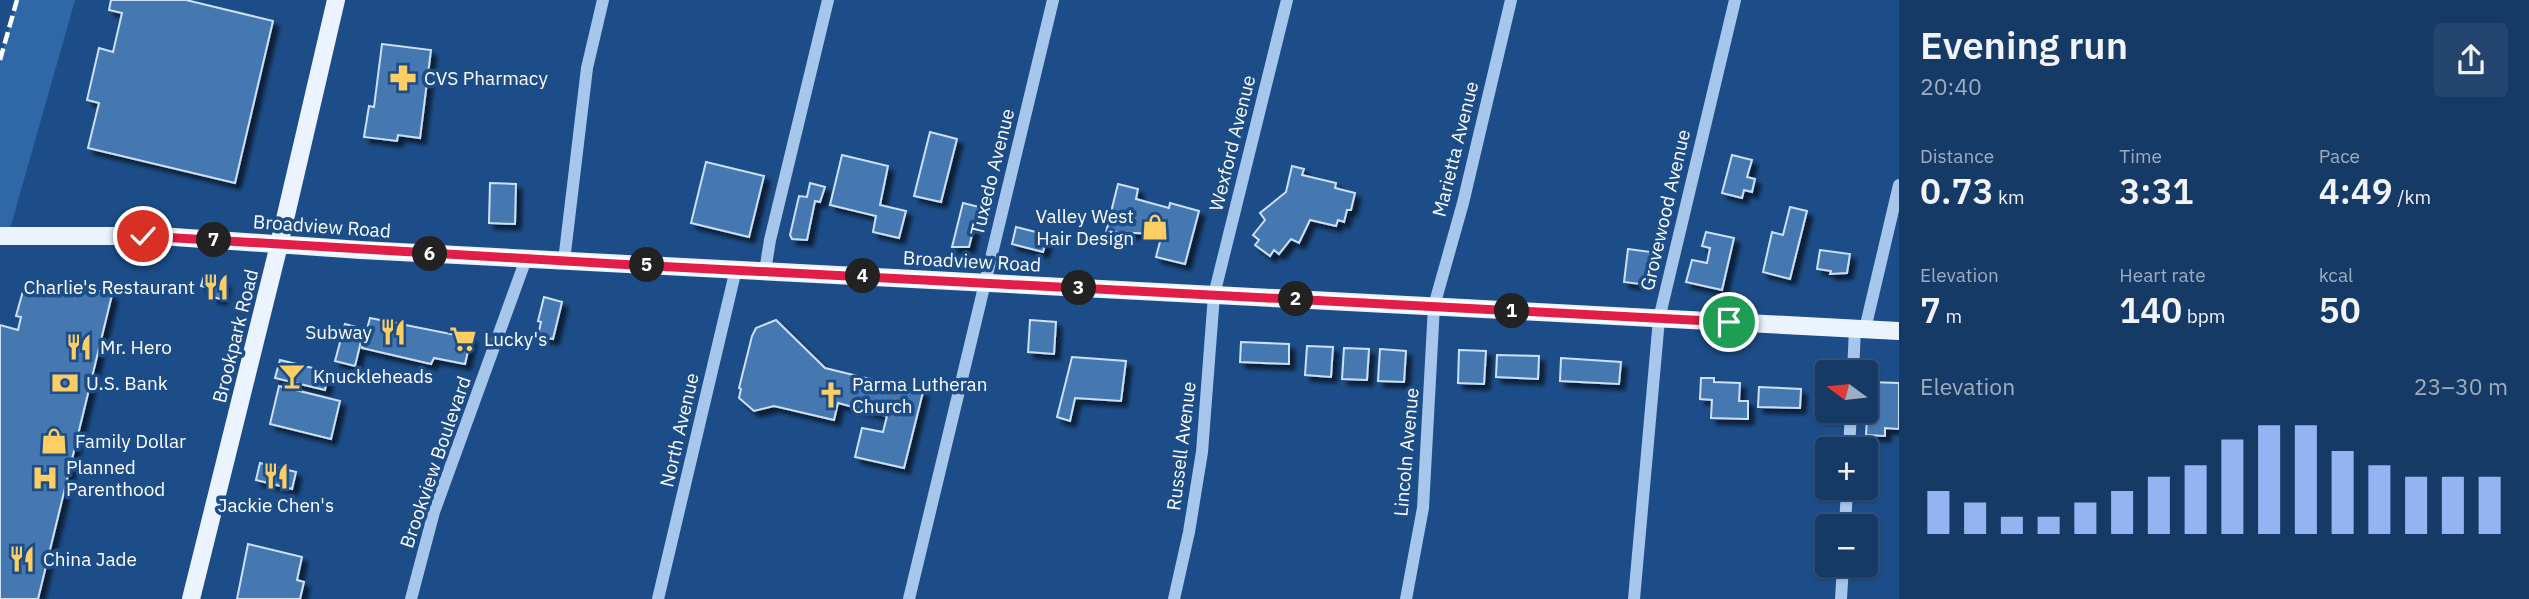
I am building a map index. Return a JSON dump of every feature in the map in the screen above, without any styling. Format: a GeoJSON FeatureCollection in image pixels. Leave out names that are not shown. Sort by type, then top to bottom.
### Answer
{"type":"FeatureCollection","features":[{"type":"Feature","properties":{"kind":"main road","name":"Brookpark Road"},"geometry":{"type":"LineString","coordinates":[[191,599],[279,245],[336,0]]}},
{"type":"Feature","properties":{"kind":"main road","name":"Broadview Road"},"geometry":{"type":"LineString","coordinates":[[0,236],[160,236],[526,259],[1899,331]]}},
{"type":"Feature","properties":{"kind":"street"},"geometry":{"type":"LineString","coordinates":[[564,261],[587,68],[603,0]]}},
{"type":"Feature","properties":{"kind":"street"},"geometry":{"type":"LineString","coordinates":[[765,271],[769,240],[828,0]]}},
{"type":"Feature","properties":{"kind":"street","name":"Tuxedo Avenue"},"geometry":{"type":"LineString","coordinates":[[909,599],[1053,0]]}},
{"type":"Feature","properties":{"kind":"street","name":"Wexford Avenue"},"geometry":{"type":"LineString","coordinates":[[1214,295],[1287,0]]}},
{"type":"Feature","properties":{"kind":"street","name":"Marietta Avenue"},"geometry":{"type":"LineString","coordinates":[[1434,306],[1468,182],[1510,0]]}},
{"type":"Feature","properties":{"kind":"street","name":"Grovewood Avenue"},"geometry":{"type":"LineString","coordinates":[[1634,599],[1659,319],[1735,0]]}},
{"type":"Feature","properties":{"kind":"street"},"geometry":{"type":"LineString","coordinates":[[1855,360],[1860,328],[1899,185]]}},
{"type":"Feature","properties":{"kind":"street","name":"Brookview Boulevard"},"geometry":{"type":"LineString","coordinates":[[411,599],[434,512],[526,259]]}},
{"type":"Feature","properties":{"kind":"street","name":"North Avenue"},"geometry":{"type":"LineString","coordinates":[[658,599],[736,269]]}},
{"type":"Feature","properties":{"kind":"street","name":"Russell Avenue"},"geometry":{"type":"LineString","coordinates":[[1174,599],[1200,466],[1214,295]]}},
{"type":"Feature","properties":{"kind":"street","name":"Lincoln Avenue"},"geometry":{"type":"LineString","coordinates":[[1406,599],[1423,508],[1434,306]]}},
{"type":"Feature","properties":{"kind":"street"},"geometry":{"type":"LineString","coordinates":[[1841,599],[1842,577]]}},
{"type":"Feature","properties":{"kind":"shaded area"},"geometry":{"type":"Polygon","coordinates":[[[17,0],[75,0],[8,236],[0,236],[0,60],[17,0]]]}},
{"type":"Feature","properties":{"kind":"building"},"geometry":{"type":"Polygon","coordinates":[[[111,0],[186,0],[273,21],[235,183],[88,148],[99,103],[87,100],[99,48],[113,52],[122,13],[109,10],[111,0]]]}},
{"type":"Feature","properties":{"kind":"building","name":"CVS Pharmacy"},"geometry":{"type":"Polygon","coordinates":[[[382,44],[431,50],[420,138],[398,135],[397,141],[364,137],[369,106],[374,107],[382,44]]]}},
{"type":"Feature","properties":{"kind":"building"},"geometry":{"type":"Polygon","coordinates":[[[930,132],[957,139],[941,202],[914,196],[930,132]]]}},
{"type":"Feature","properties":{"kind":"building"},"geometry":{"type":"Polygon","coordinates":[[[842,155],[888,166],[880,205],[906,211],[899,238],[873,232],[876,216],[830,205],[842,155]]]}},
{"type":"Feature","properties":{"kind":"building"},"geometry":{"type":"Polygon","coordinates":[[[1732,155],[1752,160],[1747,177],[1755,179],[1752,192],[1744,190],[1742,198],[1722,193],[1732,155]]]}},
{"type":"Feature","properties":{"kind":"building"},"geometry":{"type":"Polygon","coordinates":[[[706,162],[764,176],[749,237],[691,223],[706,162]]]}},
{"type":"Feature","properties":{"kind":"building"},"geometry":{"type":"Polygon","coordinates":[[[1292,166],[1304,169],[1302,175],[1336,183],[1335,188],[1355,193],[1351,210],[1347,210],[1344,222],[1338,220],[1336,226],[1310,220],[1299,243],[1291,239],[1279,254],[1274,250],[1270,256],[1255,245],[1259,240],[1253,235],[1265,220],[1260,213],[1286,192],[1292,166]]]}},
{"type":"Feature","properties":{"kind":"building"},"geometry":{"type":"Polygon","coordinates":[[[490,183],[516,184],[515,224],[489,223],[490,183]]]}},
{"type":"Feature","properties":{"kind":"building"},"geometry":{"type":"Polygon","coordinates":[[[810,183],[825,187],[820,202],[815,201],[807,240],[792,239],[790,235],[799,196],[807,197],[810,183]]]}},
{"type":"Feature","properties":{"kind":"building"},"geometry":{"type":"Polygon","coordinates":[[[1118,184],[1138,189],[1136,199],[1169,208],[1170,203],[1199,211],[1185,264],[1156,257],[1162,234],[1106,232],[1118,184]]]}},
{"type":"Feature","properties":{"kind":"building"},"geometry":{"type":"Polygon","coordinates":[[[963,203],[979,207],[969,247],[952,247],[963,203]]]}},
{"type":"Feature","properties":{"kind":"building"},"geometry":{"type":"Polygon","coordinates":[[[1790,207],[1807,211],[1790,279],[1763,272],[1772,232],[1783,235],[1790,207]]]}},
{"type":"Feature","properties":{"kind":"building"},"geometry":{"type":"Polygon","coordinates":[[[1016,227],[1048,235],[1043,252],[1012,244],[1016,227]]]}},
{"type":"Feature","properties":{"kind":"building"},"geometry":{"type":"Polygon","coordinates":[[[1706,232],[1734,238],[1722,290],[1686,282],[1692,260],[1707,263],[1710,248],[1702,246],[1706,232]]]}},
{"type":"Feature","properties":{"kind":"building"},"geometry":{"type":"Polygon","coordinates":[[[1628,249],[1651,252],[1647,285],[1624,282],[1628,249]]]}},
{"type":"Feature","properties":{"kind":"building"},"geometry":{"type":"Polygon","coordinates":[[[1820,250],[1850,254],[1847,273],[1830,274],[1831,271],[1817,269],[1820,250]]]}},
{"type":"Feature","properties":{"kind":"building","name":"Charlie's Restaurant"},"geometry":{"type":"Polygon","coordinates":[[[204,276],[225,282],[221,299],[212,297],[214,289],[201,286],[204,276]]]}},
{"type":"Feature","properties":{"kind":"building"},"geometry":{"type":"Polygon","coordinates":[[[96,290],[112,295],[38,599],[0,599],[0,325],[18,330],[21,317],[16,316],[23,291],[96,290]]]}},
{"type":"Feature","properties":{"kind":"building"},"geometry":{"type":"Polygon","coordinates":[[[544,297],[562,302],[553,339],[538,336],[541,322],[538,321],[544,297]]]}},
{"type":"Feature","properties":{"kind":"building"},"geometry":{"type":"Polygon","coordinates":[[[370,318],[471,338],[465,364],[434,358],[431,364],[362,348],[370,318]]]}},
{"type":"Feature","properties":{"kind":"building","name":"Parma Lutheran Church"},"geometry":{"type":"Polygon","coordinates":[[[776,320],[825,368],[923,392],[904,468],[855,457],[862,428],[883,432],[887,416],[838,403],[834,420],[774,406],[754,411],[739,398],[752,336],[756,328],[776,320]]]}},
{"type":"Feature","properties":{"kind":"building"},"geometry":{"type":"Polygon","coordinates":[[[1030,320],[1056,322],[1054,354],[1028,352],[1030,320]]]}},
{"type":"Feature","properties":{"kind":"building"},"geometry":{"type":"Polygon","coordinates":[[[345,324],[364,329],[355,366],[335,361],[345,324]]]}},
{"type":"Feature","properties":{"kind":"building"},"geometry":{"type":"Polygon","coordinates":[[[1241,342],[1289,344],[1289,364],[1240,362],[1241,342]]]}},
{"type":"Feature","properties":{"kind":"building"},"geometry":{"type":"Polygon","coordinates":[[[1307,346],[1333,347],[1331,377],[1305,375],[1307,346]]]}},
{"type":"Feature","properties":{"kind":"building"},"geometry":{"type":"Polygon","coordinates":[[[1344,348],[1369,349],[1367,380],[1342,379],[1344,348]]]}},
{"type":"Feature","properties":{"kind":"building"},"geometry":{"type":"Polygon","coordinates":[[[1380,349],[1406,351],[1404,382],[1378,381],[1380,349]]]}},
{"type":"Feature","properties":{"kind":"building"},"geometry":{"type":"Polygon","coordinates":[[[1459,350],[1486,351],[1484,384],[1458,383],[1459,350]]]}},
{"type":"Feature","properties":{"kind":"building"},"geometry":{"type":"Polygon","coordinates":[[[1497,355],[1539,356],[1538,379],[1496,377],[1497,355]]]}},
{"type":"Feature","properties":{"kind":"building"},"geometry":{"type":"Polygon","coordinates":[[[1072,357],[1126,361],[1121,401],[1075,398],[1070,421],[1057,417],[1072,357]]]}},
{"type":"Feature","properties":{"kind":"building"},"geometry":{"type":"Polygon","coordinates":[[[1561,358],[1621,362],[1619,384],[1560,381],[1561,358]]]}},
{"type":"Feature","properties":{"kind":"building"},"geometry":{"type":"Polygon","coordinates":[[[280,360],[329,372],[325,390],[275,378],[280,360]]]}},
{"type":"Feature","properties":{"kind":"building"},"geometry":{"type":"Polygon","coordinates":[[[1701,378],[1714,378],[1714,382],[1740,383],[1739,401],[1748,401],[1748,419],[1711,418],[1712,400],[1700,399],[1701,378]]]}},
{"type":"Feature","properties":{"kind":"building"},"geometry":{"type":"Polygon","coordinates":[[[1878,382],[1899,383],[1899,429],[1885,428],[1885,436],[1866,435],[1867,424],[1878,424],[1878,382]]]}},
{"type":"Feature","properties":{"kind":"building"},"geometry":{"type":"Polygon","coordinates":[[[279,386],[340,401],[331,439],[270,424],[279,386]]]}},
{"type":"Feature","properties":{"kind":"building"},"geometry":{"type":"Polygon","coordinates":[[[1759,387],[1801,389],[1800,408],[1758,407],[1759,387]]]}},
{"type":"Feature","properties":{"kind":"building","name":"Jackie Chen's"},"geometry":{"type":"Polygon","coordinates":[[[260,463],[296,472],[292,489],[256,480],[260,463]]]}},
{"type":"Feature","properties":{"kind":"building"},"geometry":{"type":"Polygon","coordinates":[[[248,544],[302,557],[297,580],[304,582],[300,599],[237,599],[248,544]]]}},
{"type":"Feature","properties":{"kind":"railway"},"geometry":{"type":"LineString","coordinates":[[0,60],[17,0]]}},
{"type":"Feature","properties":{"kind":"place","name":"CVS Pharmacy"},"geometry":{"type":"Point","coordinates":[403,78]}},
{"type":"Feature","properties":{"kind":"place","name":"Valley West Hair Design"},"geometry":{"type":"Point","coordinates":[1155,227]}},
{"type":"Feature","properties":{"kind":"place","name":"Charlie's Restaurant"},"geometry":{"type":"Point","coordinates":[216,287]}},
{"type":"Feature","properties":{"kind":"place","name":"Subway"},"geometry":{"type":"Point","coordinates":[393,332]}},
{"type":"Feature","properties":{"kind":"place","name":"Lucky's"},"geometry":{"type":"Point","coordinates":[463,339]}},
{"type":"Feature","properties":{"kind":"place","name":"Mr. Hero"},"geometry":{"type":"Point","coordinates":[79,347]}},
{"type":"Feature","properties":{"kind":"place","name":"Knuckleheads"},"geometry":{"type":"Point","coordinates":[292,376]}},
{"type":"Feature","properties":{"kind":"place","name":"U.S. Bank"},"geometry":{"type":"Point","coordinates":[65,383]}},
{"type":"Feature","properties":{"kind":"place","name":"Parma Lutheran Church"},"geometry":{"type":"Point","coordinates":[831,395]}},
{"type":"Feature","properties":{"kind":"place","name":"Family Dollar"},"geometry":{"type":"Point","coordinates":[54,441]}},
{"type":"Feature","properties":{"kind":"place","name":"Jackie Chen's"},"geometry":{"type":"Point","coordinates":[276,476]}},
{"type":"Feature","properties":{"kind":"place","name":"Planned Parenthood"},"geometry":{"type":"Point","coordinates":[45,478]}},
{"type":"Feature","properties":{"kind":"place","name":"China Jade"},"geometry":{"type":"Point","coordinates":[22,559]}},
{"type":"Feature","properties":{"kind":"route"},"geometry":{"type":"LineString","coordinates":[[143,236],[616,264],[1729,322]]}}]}
